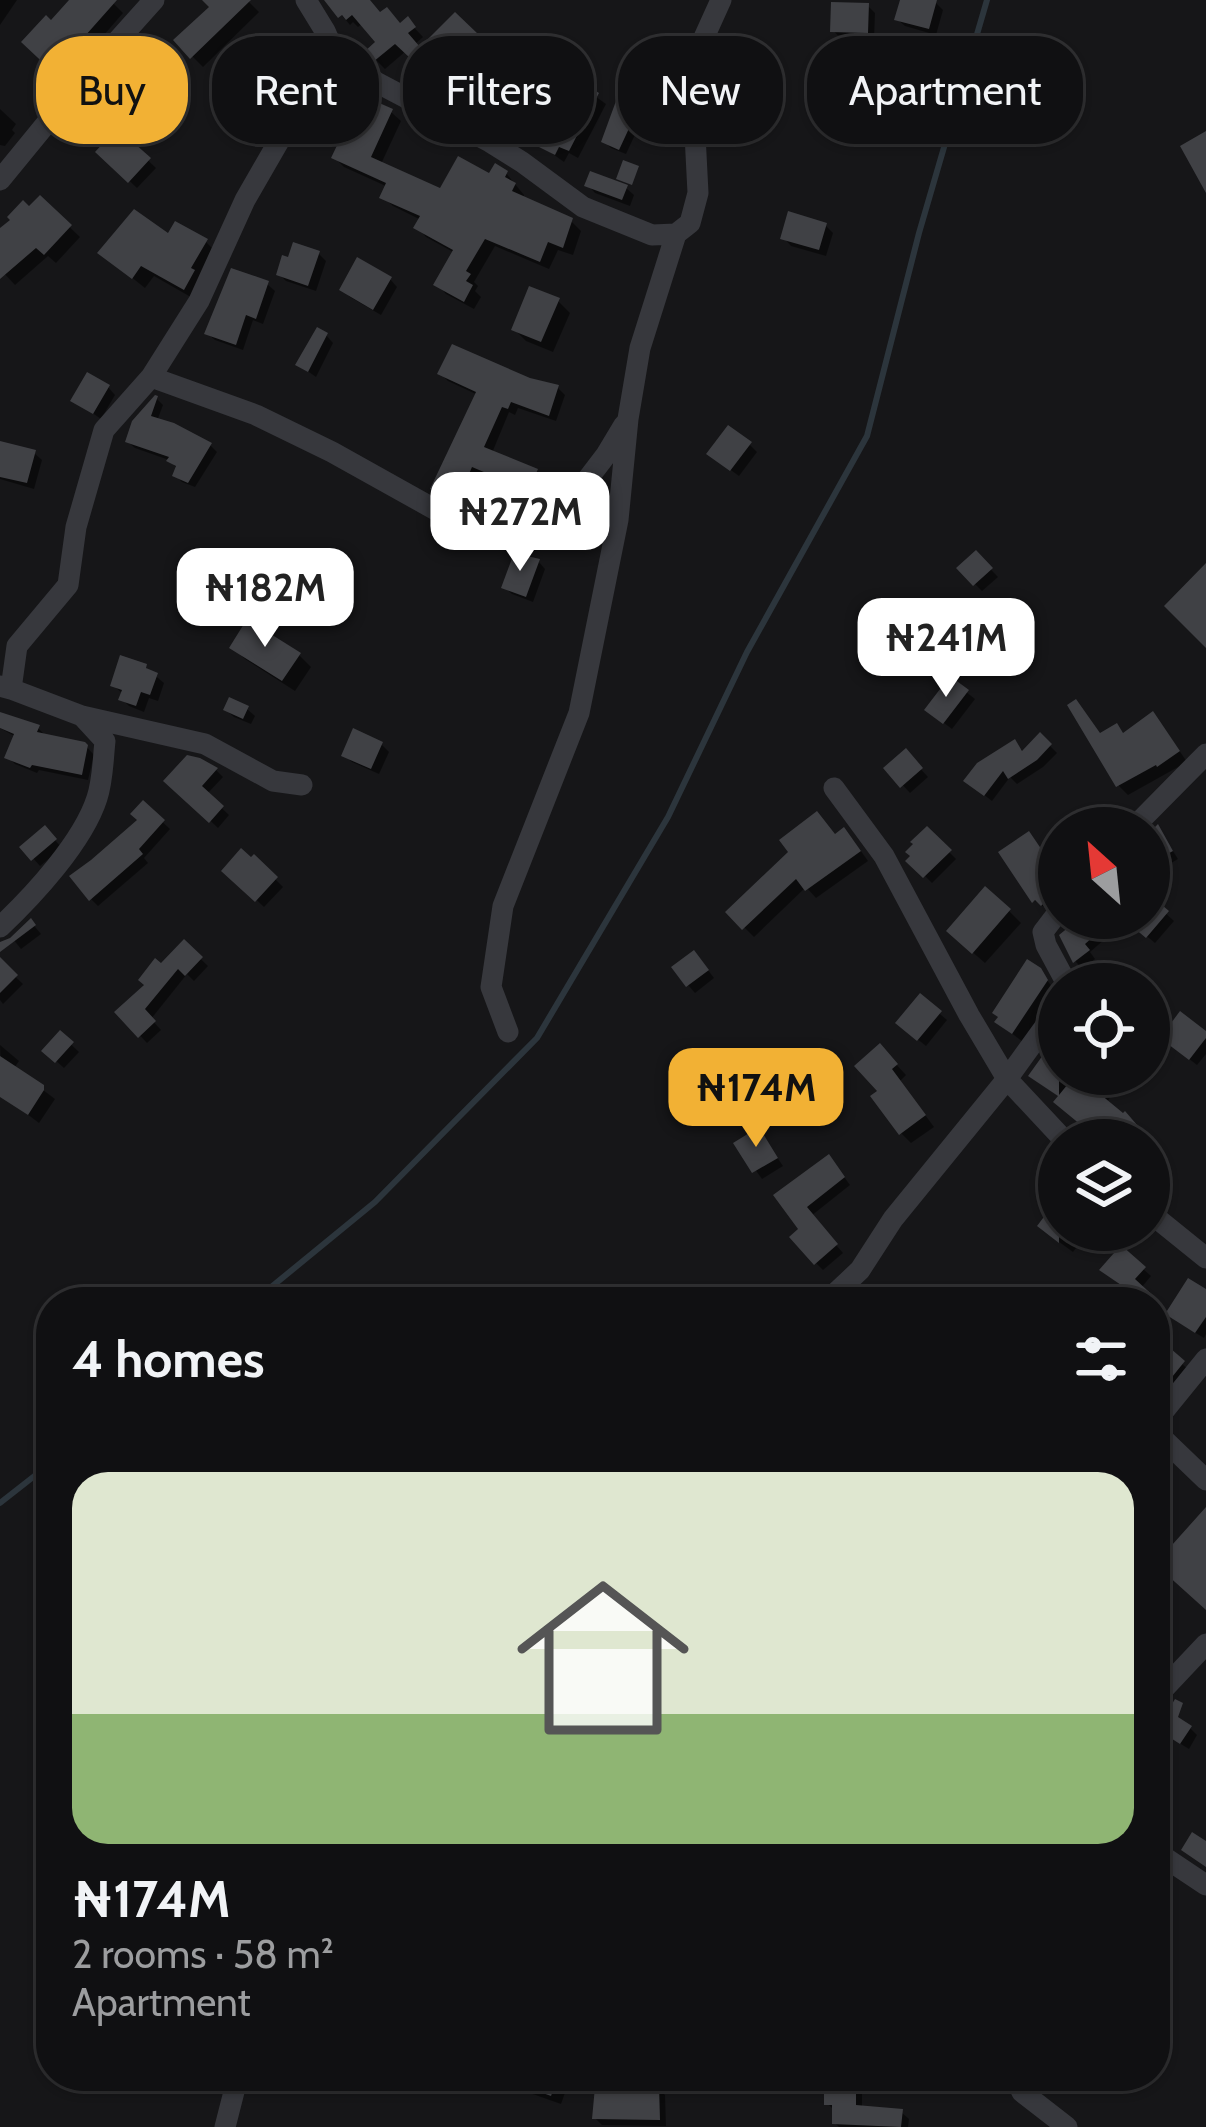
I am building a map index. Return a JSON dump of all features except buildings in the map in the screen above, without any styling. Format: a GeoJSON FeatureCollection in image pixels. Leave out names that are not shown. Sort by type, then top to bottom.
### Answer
{"type":"FeatureCollection","features":[{"type":"Feature","properties":{"kind":"street"},"geometry":{"type":"LineString","coordinates":[[0,180],[154,0]]}},
{"type":"Feature","properties":{"kind":"street"},"geometry":{"type":"LineString","coordinates":[[306,0],[327,36]]}},
{"type":"Feature","properties":{"kind":"street"},"geometry":{"type":"LineString","coordinates":[[508,1032],[491,987],[503,906],[579,712],[618,520],[640,348],[676,234],[690,223],[698,193],[694,78],[698,53],[721,0]]}},
{"type":"Feature","properties":{"kind":"street"},"geometry":{"type":"LineString","coordinates":[[379,84],[522,162],[583,207],[652,235],[676,234]]}},
{"type":"Feature","properties":{"kind":"street"},"geometry":{"type":"LineString","coordinates":[[277,144],[245,200],[199,301],[151,376],[104,430],[76,526],[68,585],[17,646],[6,687],[82,716],[205,744],[273,781],[302,785]]}},
{"type":"Feature","properties":{"kind":"street"},"geometry":{"type":"LineString","coordinates":[[151,376],[256,415],[461,524],[521,539],[554,523],[628,418]]}},
{"type":"Feature","properties":{"kind":"street"},"geometry":{"type":"LineString","coordinates":[[0,927],[70,848],[97,798],[105,741],[82,716]]}},
{"type":"Feature","properties":{"kind":"street"},"geometry":{"type":"LineString","coordinates":[[1154,807],[1206,754]]}},
{"type":"Feature","properties":{"kind":"street"},"geometry":{"type":"LineString","coordinates":[[834,788],[884,856],[1007,1079],[1044,1119]]}},
{"type":"Feature","properties":{"kind":"street"},"geometry":{"type":"LineString","coordinates":[[842,1287],[860,1270],[893,1219],[1038,1036]]}},
{"type":"Feature","properties":{"kind":"street"},"geometry":{"type":"LineString","coordinates":[[1170,1229],[1206,1258]]}},
{"type":"Feature","properties":{"kind":"street"},"geometry":{"type":"LineString","coordinates":[[1170,1403],[1206,1359]]}},
{"type":"Feature","properties":{"kind":"street"},"geometry":{"type":"LineString","coordinates":[[1170,1445],[1206,1480]]}},
{"type":"Feature","properties":{"kind":"street"},"geometry":{"type":"LineString","coordinates":[[1170,1682],[1206,1644]]}},
{"type":"Feature","properties":{"kind":"street"},"geometry":{"type":"LineString","coordinates":[[1170,1862],[1206,1885]]}},
{"type":"Feature","properties":{"kind":"street"},"geometry":{"type":"LineString","coordinates":[[225,2127],[234,2091]]}},
{"type":"Feature","properties":{"kind":"street"},"geometry":{"type":"LineString","coordinates":[[1021,2091],[1067,2127]]}},
{"type":"Feature","properties":{"kind":"waterway"},"geometry":{"type":"LineString","coordinates":[[271,1287],[375,1202],[537,1038],[668,817],[747,652],[867,436],[919,233],[987,0]]}},
{"type":"Feature","properties":{"kind":"waterway"},"geometry":{"type":"LineString","coordinates":[[0,1503],[36,1475]]}}]}
